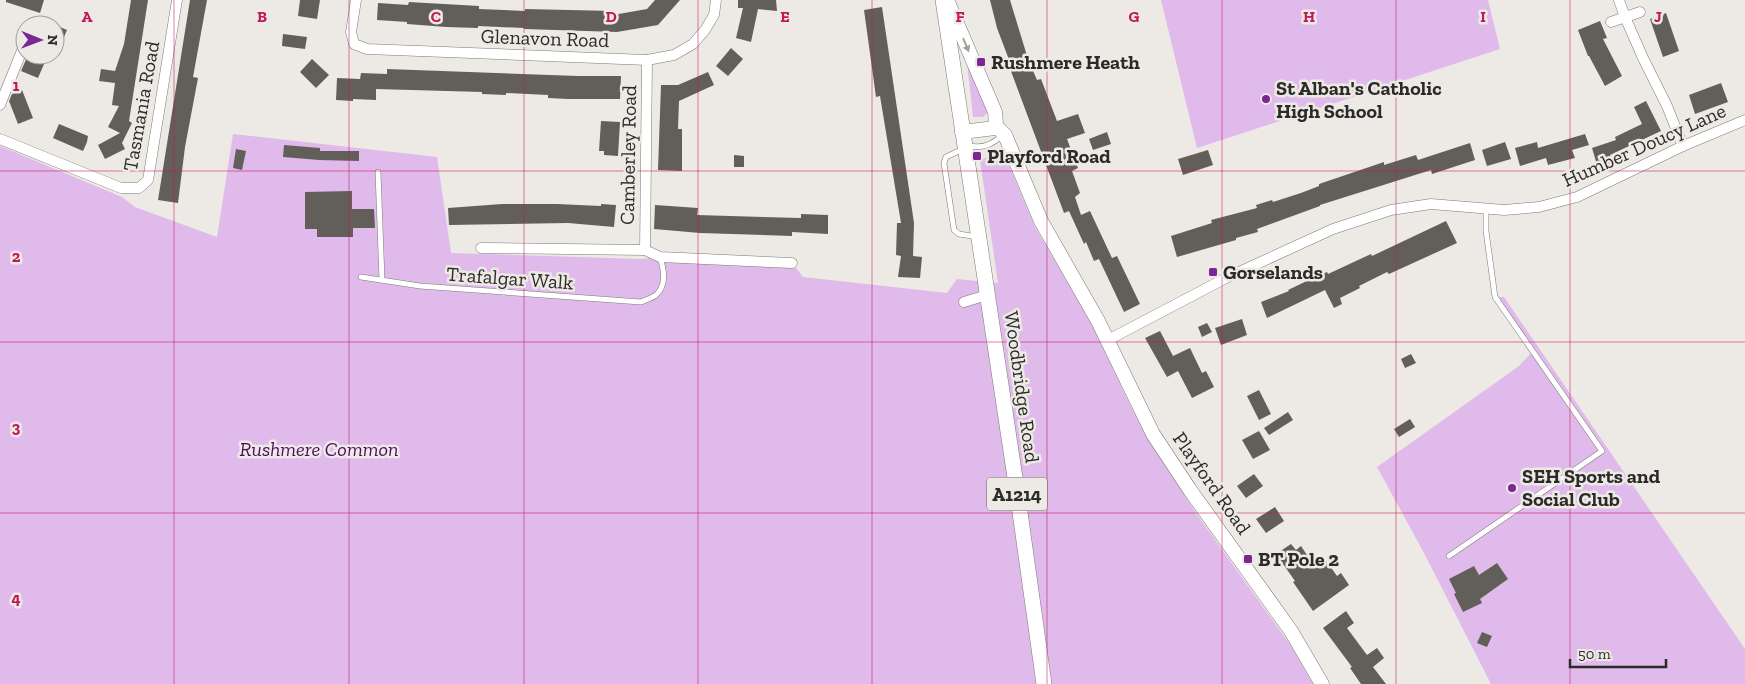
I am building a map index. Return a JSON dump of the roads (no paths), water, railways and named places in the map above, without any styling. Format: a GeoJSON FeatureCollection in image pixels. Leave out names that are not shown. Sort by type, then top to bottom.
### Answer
{"type":"FeatureCollection","features":[{"type":"Feature","properties":{"kind":"main road","name":"A1214"},"geometry":{"type":"LineString","coordinates":[[943,0],[988,299]]}},
{"type":"Feature","properties":{"kind":"main road","name":"Woodbridge Road"},"geometry":{"type":"LineString","coordinates":[[988,299],[1044,684]]}},
{"type":"Feature","properties":{"kind":"street","name":"Tasmania Road"},"geometry":{"type":"LineString","coordinates":[[0,139],[121,188],[139,188],[148,180],[177,0]]}},
{"type":"Feature","properties":{"kind":"street","name":"Glenavon Road"},"geometry":{"type":"LineString","coordinates":[[356,0],[351,32],[354,44],[367,49],[647,60],[674,55],[693,44],[705,30],[714,15],[716,0]]}},
{"type":"Feature","properties":{"kind":"street","name":"Playford Road"},"geometry":{"type":"LineString","coordinates":[[948,0],[995,112],[996,124],[1041,221],[1108,340],[1154,434],[1190,490],[1291,631],[1322,684]]}},
{"type":"Feature","properties":{"kind":"street"},"geometry":{"type":"LineString","coordinates":[[1619,0],[1683,146]]}},
{"type":"Feature","properties":{"kind":"street"},"geometry":{"type":"LineString","coordinates":[[1611,22],[1640,12]]}},
{"type":"Feature","properties":{"kind":"street","name":"Camberley Road"},"geometry":{"type":"LineString","coordinates":[[645,250],[647,60]]}},
{"type":"Feature","properties":{"kind":"street"},"geometry":{"type":"LineString","coordinates":[[0,105],[16,65]]}},
{"type":"Feature","properties":{"kind":"street","name":"Humber Doucy Lane"},"geometry":{"type":"LineString","coordinates":[[1108,340],[1226,278],[1333,229],[1391,210],[1431,204],[1504,210],[1539,207],[1577,197],[1683,146],[1745,120]]}},
{"type":"Feature","properties":{"kind":"street"},"geometry":{"type":"LineString","coordinates":[[964,141],[1000,131]]}},
{"type":"Feature","properties":{"kind":"street","name":"Camberley Road"},"geometry":{"type":"LineString","coordinates":[[481,248],[645,250],[660,257],[792,263]]}},
{"type":"Feature","properties":{"kind":"street"},"geometry":{"type":"LineString","coordinates":[[964,302],[988,299]]}},
{"type":"Feature","properties":{"kind":"lane"},"geometry":{"type":"LineString","coordinates":[[964,141],[946,157],[944,164],[954,230],[959,234],[978,238]]}},
{"type":"Feature","properties":{"kind":"lane"},"geometry":{"type":"LineString","coordinates":[[378,172],[382,280]]}},
{"type":"Feature","properties":{"kind":"lane"},"geometry":{"type":"LineString","coordinates":[[1449,556],[1602,451],[1495,297],[1486,231],[1486,208]]}},
{"type":"Feature","properties":{"kind":"lane","name":"Trafalgar Walk"},"geometry":{"type":"LineString","coordinates":[[361,277],[420,286],[641,302],[656,295],[663,284],[664,270],[660,257]]}},
{"type":"Feature","properties":{"kind":"place","name":"Rushmere Heath"},"geometry":{"type":"Point","coordinates":[981,62]}},
{"type":"Feature","properties":{"kind":"place","name":"St Alban's Catholic High School"},"geometry":{"type":"Point","coordinates":[1266,99]}},
{"type":"Feature","properties":{"kind":"place","name":"Playford Road"},"geometry":{"type":"Point","coordinates":[977,156]}},
{"type":"Feature","properties":{"kind":"place","name":"Gorselands"},"geometry":{"type":"Point","coordinates":[1213,272]}},
{"type":"Feature","properties":{"kind":"place","name":"SEH Sports and Social Club"},"geometry":{"type":"Point","coordinates":[1512,488]}},
{"type":"Feature","properties":{"kind":"place","name":"BT Pole 2"},"geometry":{"type":"Point","coordinates":[1248,559]}},
{"type":"Feature","properties":{"kind":"park label","name":"Rushmere Common"},"geometry":{"type":"Point","coordinates":[319,449]}}]}
